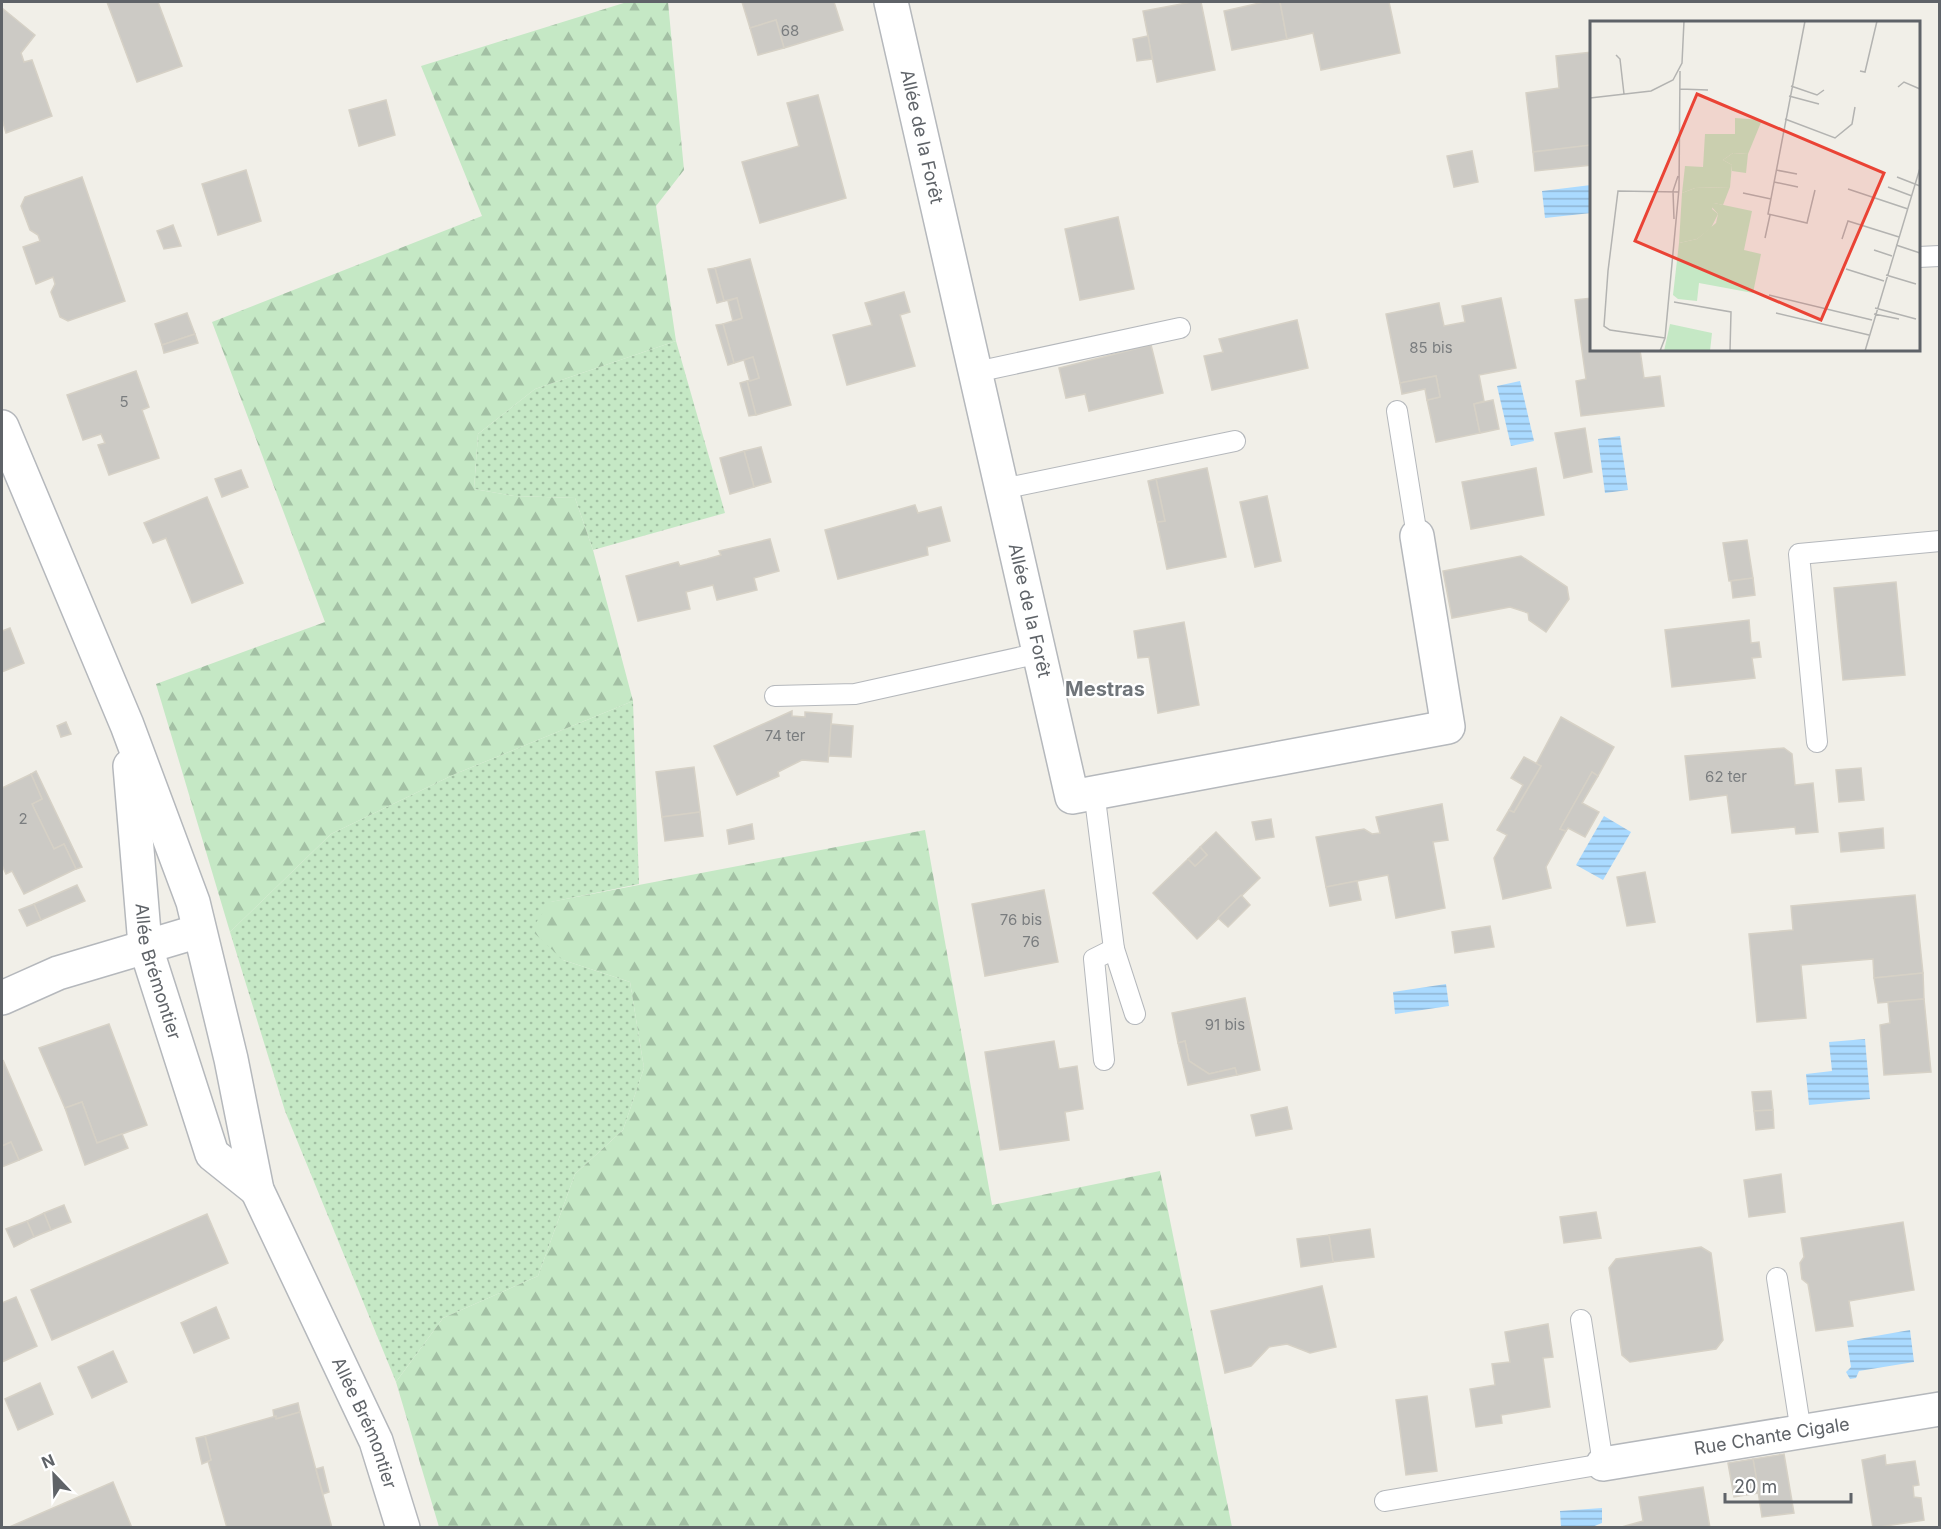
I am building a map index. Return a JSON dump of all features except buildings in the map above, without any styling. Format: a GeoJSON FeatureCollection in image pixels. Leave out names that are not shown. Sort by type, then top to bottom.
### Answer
{"type":"FeatureCollection","features":[{"type":"Feature","properties":{"kind":"street","name":"Allée de la Forêt"},"geometry":{"type":"LineString","coordinates":[[891,2],[1072,797],[1094,791],[1448,727],[1417,536]]}},
{"type":"Feature","properties":{"kind":"street","name":"Allée Brémontier"},"geometry":{"type":"LineString","coordinates":[[2,427],[127,725],[193,902],[231,1059],[257,1190],[376,1442],[403,1527]]}},
{"type":"Feature","properties":{"kind":"street","name":"Allée Brémontier"},"geometry":{"type":"LineString","coordinates":[[127,725],[145,945],[212,1154],[257,1190]]}},
{"type":"Feature","properties":{"kind":"street"},"geometry":{"type":"LineString","coordinates":[[2,998],[58,973],[145,945],[199,931]]}},
{"type":"Feature","properties":{"kind":"street","name":"Rue Chante Cigale"},"geometry":{"type":"LineString","coordinates":[[1603,1464],[1940,1409]]}},
{"type":"Feature","properties":{"kind":"lane"},"geometry":{"type":"LineString","coordinates":[[1920,257],[1940,256]]}},
{"type":"Feature","properties":{"kind":"lane"},"geometry":{"type":"LineString","coordinates":[[976,372],[1180,328]]}},
{"type":"Feature","properties":{"kind":"lane"},"geometry":{"type":"LineString","coordinates":[[1397,411],[1417,536]]}},
{"type":"Feature","properties":{"kind":"lane"},"geometry":{"type":"LineString","coordinates":[[1002,489],[1235,441]]}},
{"type":"Feature","properties":{"kind":"lane"},"geometry":{"type":"LineString","coordinates":[[1817,742],[1799,554],[1940,542]]}},
{"type":"Feature","properties":{"kind":"lane"},"geometry":{"type":"LineString","coordinates":[[775,696],[855,694],[1040,652]]}},
{"type":"Feature","properties":{"kind":"lane"},"geometry":{"type":"LineString","coordinates":[[1094,791],[1114,949],[1135,1014]]}},
{"type":"Feature","properties":{"kind":"lane"},"geometry":{"type":"LineString","coordinates":[[1104,1060],[1094,959],[1114,949]]}},
{"type":"Feature","properties":{"kind":"lane"},"geometry":{"type":"LineString","coordinates":[[1778,1278],[1801,1432]]}},
{"type":"Feature","properties":{"kind":"lane"},"geometry":{"type":"LineString","coordinates":[[1385,1501],[1603,1464],[1581,1320]]}},
{"type":"Feature","properties":{"kind":"green space"},"geometry":{"type":"Polygon","coordinates":[[[627,2],[668,2],[684,170],[656,206],[676,341],[535,389],[478,434],[474,489],[514,496],[575,498],[593,550],[633,701],[455,774],[331,834],[230,932],[156,684],[325,622],[212,322],[482,216],[421,66],[627,2]]]}},
{"type":"Feature","properties":{"kind":"green space"},"geometry":{"type":"Polygon","coordinates":[[[676,341],[725,513],[593,550],[575,498],[514,496],[474,489],[478,434],[535,389],[676,341]]]}},
{"type":"Feature","properties":{"kind":"green space"},"geometry":{"type":"Polygon","coordinates":[[[633,701],[639,884],[551,902],[563,960],[630,982],[644,1068],[623,1130],[575,1174],[538,1276],[443,1318],[396,1382],[285,1111],[230,932],[331,834],[455,774],[633,701]]]}},
{"type":"Feature","properties":{"kind":"green space"},"geometry":{"type":"Polygon","coordinates":[[[925,830],[992,1205],[1160,1171],[1232,1527],[439,1527],[396,1382],[443,1318],[538,1276],[575,1174],[623,1130],[644,1068],[630,982],[563,960],[531,930],[550,902],[925,830]]]}},
{"type":"Feature","properties":{"kind":"water"},"geometry":{"type":"Polygon","coordinates":[[[1590,185],[1590,213],[1545,218],[1542,191],[1590,185]]]}},
{"type":"Feature","properties":{"kind":"water"},"geometry":{"type":"Polygon","coordinates":[[[1520,381],[1534,441],[1511,446],[1497,386],[1520,381]]]}},
{"type":"Feature","properties":{"kind":"water"},"geometry":{"type":"Polygon","coordinates":[[[1620,436],[1628,490],[1605,493],[1598,439],[1620,436]]]}},
{"type":"Feature","properties":{"kind":"water"},"geometry":{"type":"Polygon","coordinates":[[[1604,816],[1631,832],[1603,880],[1576,865],[1604,816]]]}},
{"type":"Feature","properties":{"kind":"water"},"geometry":{"type":"Polygon","coordinates":[[[1446,984],[1449,1006],[1395,1014],[1393,992],[1446,984]]]}},
{"type":"Feature","properties":{"kind":"water"},"geometry":{"type":"Polygon","coordinates":[[[1865,1039],[1870,1099],[1809,1105],[1806,1074],[1832,1071],[1829,1042],[1865,1039]]]}},
{"type":"Feature","properties":{"kind":"water"},"geometry":{"type":"Polygon","coordinates":[[[1910,1330],[1914,1362],[1859,1371],[1856,1378],[1850,1379],[1846,1372],[1851,1367],[1847,1341],[1910,1330]]]}},
{"type":"Feature","properties":{"kind":"water"},"geometry":{"type":"Polygon","coordinates":[[[1602,1508],[1602,1523],[1592,1527],[1561,1527],[1560,1511],[1602,1508]]]}},
{"type":"Feature","properties":{"kind":"district","name":"Mestras"},"geometry":{"type":"Point","coordinates":[1105,689]}}]}
